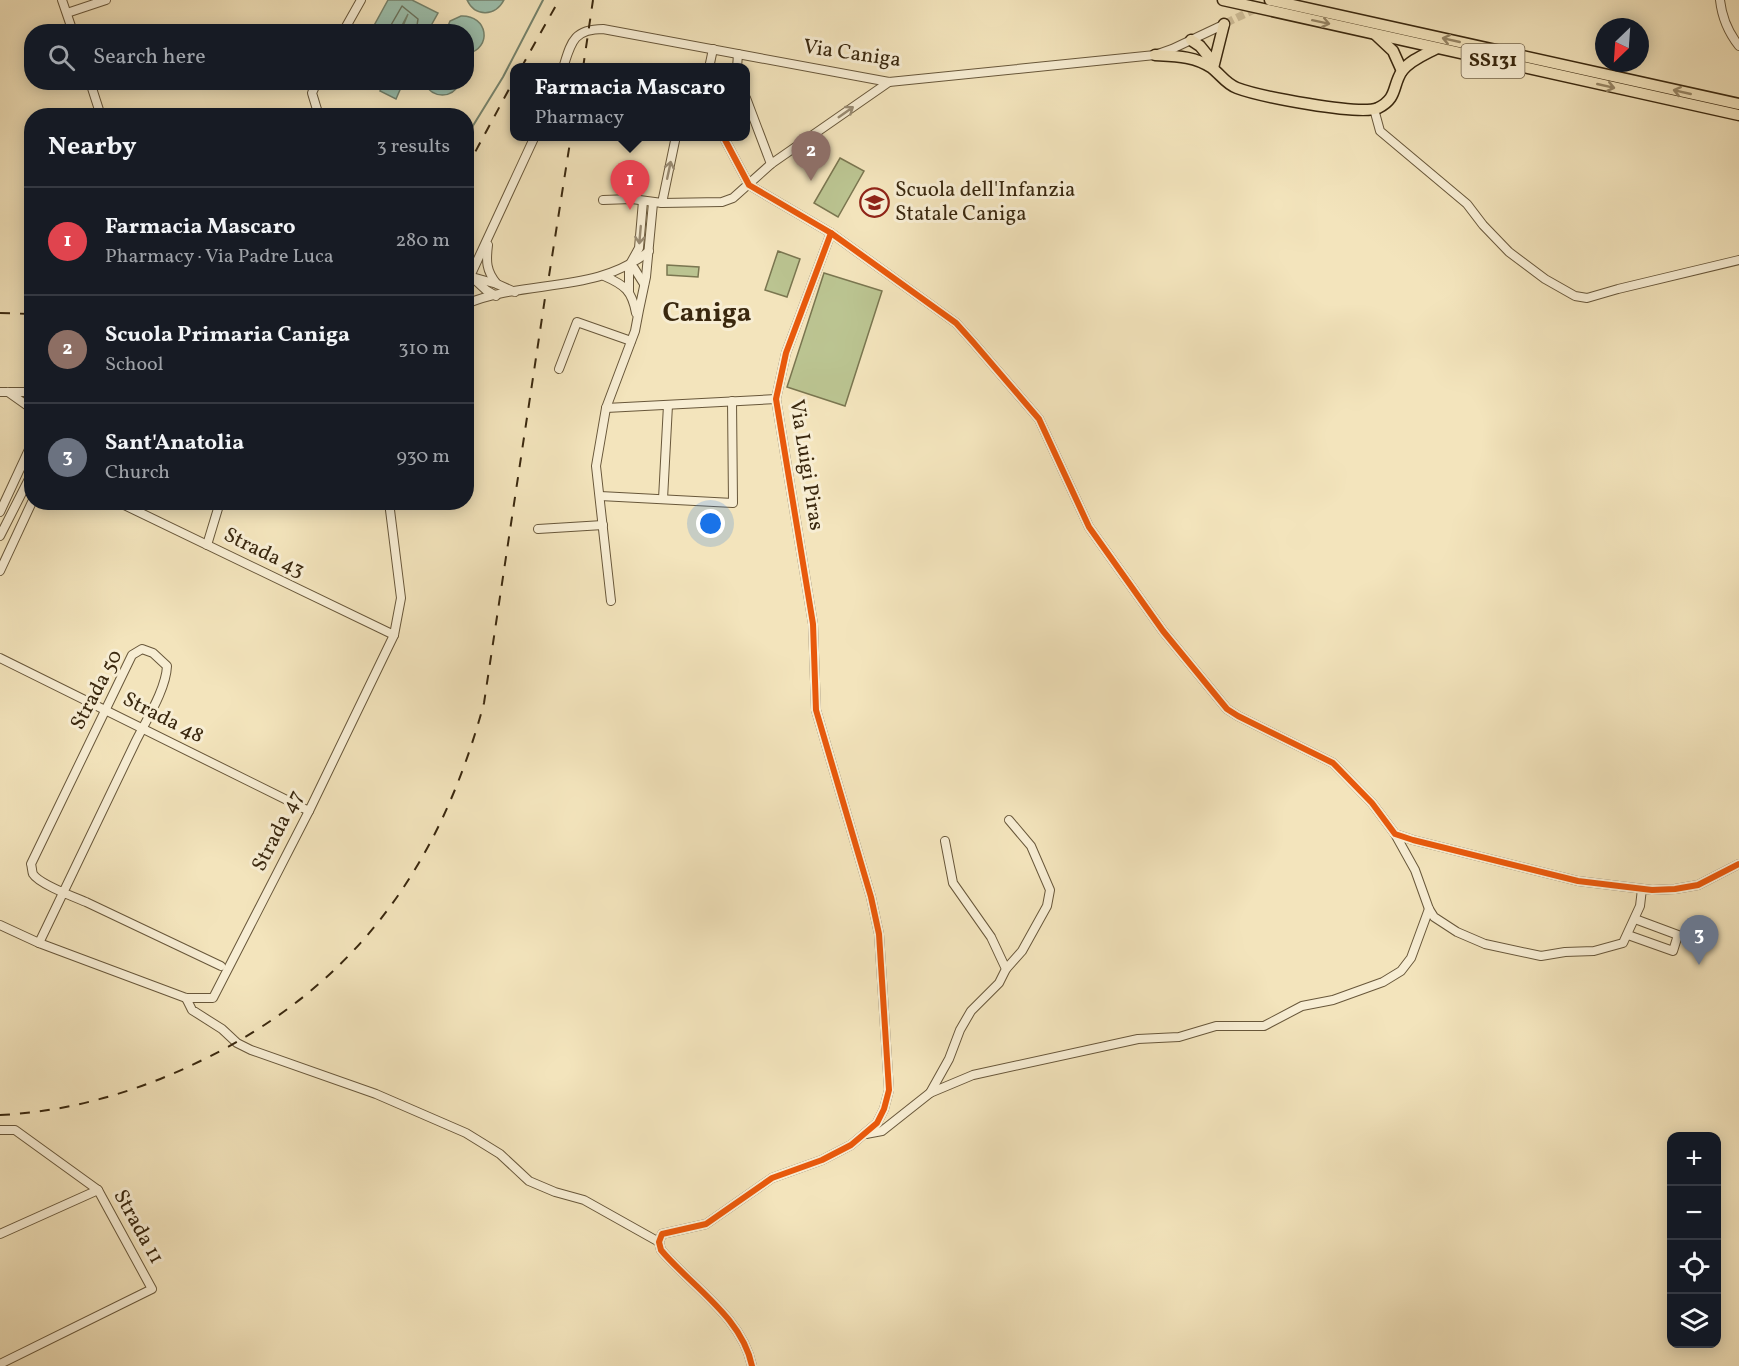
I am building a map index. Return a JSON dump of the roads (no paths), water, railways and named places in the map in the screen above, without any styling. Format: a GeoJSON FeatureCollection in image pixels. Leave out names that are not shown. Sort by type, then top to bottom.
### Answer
{"type":"FeatureCollection","features":[{"type":"Feature","properties":{"kind":"highway","name":"SS131"},"geometry":{"type":"LineString","coordinates":[[1223,0],[1739,116]]}},
{"type":"Feature","properties":{"kind":"highway","name":"SS131"},"geometry":{"type":"LineString","coordinates":[[1270,0],[1739,104]]}},
{"type":"Feature","properties":{"kind":"highway"},"geometry":{"type":"LineString","coordinates":[[1210,65],[1225,24]]}},
{"type":"Feature","properties":{"kind":"highway"},"geometry":{"type":"LineString","coordinates":[[1373,33],[1394,51],[1402,71]]}},
{"type":"Feature","properties":{"kind":"highway"},"geometry":{"type":"LineString","coordinates":[[1191,40],[1200,46],[1210,65],[1230,85],[1238,89],[1350,110],[1374,109],[1393,96],[1402,71],[1418,58],[1437,48]]}},
{"type":"Feature","properties":{"kind":"highway"},"geometry":{"type":"LineString","coordinates":[[1155,55],[1187,57],[1210,65]]}},
{"type":"Feature","properties":{"kind":"street"},"geometry":{"type":"LineString","coordinates":[[62,0],[70,24]]}},
{"type":"Feature","properties":{"kind":"street"},"geometry":{"type":"LineString","coordinates":[[67,13],[106,0]]}},
{"type":"Feature","properties":{"kind":"street"},"geometry":{"type":"LineString","coordinates":[[348,24],[361,0]]}},
{"type":"Feature","properties":{"kind":"street"},"geometry":{"type":"LineString","coordinates":[[1720,0],[1721,11],[1730,34],[1739,46]]}},
{"type":"Feature","properties":{"kind":"street","name":"Via Caniga"},"geometry":{"type":"LineString","coordinates":[[565,63],[571,43],[577,36],[589,29],[603,29],[889,82],[1155,55],[1225,24]]}},
{"type":"Feature","properties":{"kind":"street"},"geometry":{"type":"LineString","coordinates":[[709,63],[713,49]]}},
{"type":"Feature","properties":{"kind":"street"},"geometry":{"type":"LineString","coordinates":[[737,63],[738,54]]}},
{"type":"Feature","properties":{"kind":"street"},"geometry":{"type":"LineString","coordinates":[[603,200],[632,199],[658,203],[722,202],[733,198],[771,164],[889,82]]}},
{"type":"Feature","properties":{"kind":"street"},"geometry":{"type":"LineString","coordinates":[[93,90],[98,108]]}},
{"type":"Feature","properties":{"kind":"street"},"geometry":{"type":"LineString","coordinates":[[313,90],[312,93],[317,108]]}},
{"type":"Feature","properties":{"kind":"street"},"geometry":{"type":"LineString","coordinates":[[750,109],[771,164]]}},
{"type":"Feature","properties":{"kind":"street"},"geometry":{"type":"LineString","coordinates":[[1374,109],[1380,131],[1467,204],[1509,252],[1545,279],[1575,296],[1587,298],[1605,295],[1618,289],[1739,260]]}},
{"type":"Feature","properties":{"kind":"street"},"geometry":{"type":"LineString","coordinates":[[474,272],[533,141]]}},
{"type":"Feature","properties":{"kind":"street"},"geometry":{"type":"LineString","coordinates":[[611,601],[596,466],[606,408],[638,318],[658,203],[675,141]]}},
{"type":"Feature","properties":{"kind":"street"},"geometry":{"type":"LineString","coordinates":[[726,141],[749,185],[831,233],[957,323],[1039,419],[1089,527],[1163,631],[1227,709],[1333,763],[1372,802],[1395,834],[1415,870],[1434,917],[1456,932],[1485,944],[1540,956],[1594,951],[1623,943],[1640,906],[1642,889]]}},
{"type":"Feature","properties":{"kind":"street"},"geometry":{"type":"LineString","coordinates":[[629,291],[629,266],[639,248],[643,201]]}},
{"type":"Feature","properties":{"kind":"street","name":"Via Luigi Piras"},"geometry":{"type":"LineString","coordinates":[[831,233],[786,353],[776,399],[813,624],[816,710],[871,897],[879,934],[889,1090],[885,1109],[867,1134]]}},
{"type":"Feature","properties":{"kind":"street"},"geometry":{"type":"LineString","coordinates":[[489,237],[486,263],[490,275],[497,284]]}},
{"type":"Feature","properties":{"kind":"street"},"geometry":{"type":"LineString","coordinates":[[474,302],[604,276],[629,266],[649,251]]}},
{"type":"Feature","properties":{"kind":"street"},"geometry":{"type":"LineString","coordinates":[[629,266],[634,268],[644,284]]}},
{"type":"Feature","properties":{"kind":"street"},"geometry":{"type":"LineString","coordinates":[[604,276],[629,291],[638,318]]}},
{"type":"Feature","properties":{"kind":"street"},"geometry":{"type":"LineString","coordinates":[[474,278],[515,292]]}},
{"type":"Feature","properties":{"kind":"street"},"geometry":{"type":"LineString","coordinates":[[474,279],[496,296]]}},
{"type":"Feature","properties":{"kind":"street"},"geometry":{"type":"LineString","coordinates":[[559,369],[577,322],[631,341]]}},
{"type":"Feature","properties":{"kind":"street"},"geometry":{"type":"LineString","coordinates":[[4,392],[24,392]]}},
{"type":"Feature","properties":{"kind":"street"},"geometry":{"type":"LineString","coordinates":[[4,392],[24,404]]}},
{"type":"Feature","properties":{"kind":"street"},"geometry":{"type":"LineString","coordinates":[[606,408],[776,399]]}},
{"type":"Feature","properties":{"kind":"street"},"geometry":{"type":"LineString","coordinates":[[600,496],[733,503],[732,401]]}},
{"type":"Feature","properties":{"kind":"street"},"geometry":{"type":"LineString","coordinates":[[663,499],[668,405]]}},
{"type":"Feature","properties":{"kind":"street"},"geometry":{"type":"LineString","coordinates":[[0,512],[24,460]]}},
{"type":"Feature","properties":{"kind":"street"},"geometry":{"type":"LineString","coordinates":[[0,536],[24,489]]}},
{"type":"Feature","properties":{"kind":"street"},"geometry":{"type":"LineString","coordinates":[[0,571],[28,510]]}},
{"type":"Feature","properties":{"kind":"street","name":"Strada 43"},"geometry":{"type":"LineString","coordinates":[[135,510],[394,635]]}},
{"type":"Feature","properties":{"kind":"street"},"geometry":{"type":"LineString","coordinates":[[207,545],[218,510]]}},
{"type":"Feature","properties":{"kind":"street","name":"Strada 47"},"geometry":{"type":"LineString","coordinates":[[39,943],[186,998],[213,998],[309,811],[394,635],[401,598],[390,510]]}},
{"type":"Feature","properties":{"kind":"street"},"geometry":{"type":"LineString","coordinates":[[538,529],[603,525]]}},
{"type":"Feature","properties":{"kind":"street","name":"Strada 50"},"geometry":{"type":"LineString","coordinates":[[39,943],[64,891],[167,677],[167,666],[153,653],[142,649],[132,655],[105,710],[31,864],[33,873],[38,879],[64,891],[221,966]]}},
{"type":"Feature","properties":{"kind":"street","name":"Strada 48"},"geometry":{"type":"LineString","coordinates":[[0,658],[309,811]]}},
{"type":"Feature","properties":{"kind":"street"},"geometry":{"type":"LineString","coordinates":[[930,1093],[971,1011],[999,983],[1006,969],[1022,951],[1047,906],[1050,891],[1031,846],[1009,820]]}},
{"type":"Feature","properties":{"kind":"street"},"geometry":{"type":"LineString","coordinates":[[1395,834],[1578,881],[1642,889],[1675,890],[1698,885],[1739,864]]}},
{"type":"Feature","properties":{"kind":"street"},"geometry":{"type":"LineString","coordinates":[[945,841],[953,883],[991,937],[1006,969]]}},
{"type":"Feature","properties":{"kind":"street"},"geometry":{"type":"LineString","coordinates":[[752,1366],[741,1335],[724,1314],[661,1250],[659,1242],[662,1234],[706,1224],[772,1178],[822,1160],[851,1146],[867,1134],[882,1131],[930,1093],[974,1075],[1137,1039],[1179,1037],[1216,1026],[1264,1026],[1302,1006],[1333,1000],[1383,982],[1401,971],[1411,958],[1429,909]]}},
{"type":"Feature","properties":{"kind":"street"},"geometry":{"type":"LineString","coordinates":[[1628,935],[1673,951],[1678,935],[1635,918]]}},
{"type":"Feature","properties":{"kind":"street"},"geometry":{"type":"LineString","coordinates":[[0,925],[39,943]]}},
{"type":"Feature","properties":{"kind":"street"},"geometry":{"type":"LineString","coordinates":[[186,998],[192,1010],[251,1050],[376,1094],[466,1133],[500,1154],[529,1181],[555,1192],[584,1200],[659,1242]]}},
{"type":"Feature","properties":{"kind":"street"},"geometry":{"type":"LineString","coordinates":[[0,1130],[15,1130],[98,1190]]}},
{"type":"Feature","properties":{"kind":"street","name":"Strada 11"},"geometry":{"type":"LineString","coordinates":[[0,1234],[98,1190],[152,1289],[0,1364]]}},
{"type":"Feature","properties":{"kind":"water"},"geometry":{"type":"Polygon","coordinates":[[[388,0],[412,0],[438,13],[432,24],[404,24],[408,14],[403,24],[375,24],[388,0]]]}},
{"type":"Feature","properties":{"kind":"water"},"geometry":{"type":"Polygon","coordinates":[[[467,0],[504,0],[496,10],[485,13],[475,10],[467,0]]]}},
{"type":"Feature","properties":{"kind":"water"},"geometry":{"type":"Polygon","coordinates":[[[461,16],[477,21],[484,32],[481,45],[474,51],[474,24],[449,24],[450,21],[461,16]]]}},
{"type":"Feature","properties":{"kind":"water"},"geometry":{"type":"Polygon","coordinates":[[[381,90],[400,90],[396,99],[381,90]]]}},
{"type":"Feature","properties":{"kind":"water"},"geometry":{"type":"Polygon","coordinates":[[[430,90],[454,90],[442,95],[430,90]]]}},
{"type":"Feature","properties":{"kind":"waterway"},"geometry":{"type":"LineString","coordinates":[[510,63],[543,0]]}},
{"type":"Feature","properties":{"kind":"waterway"},"geometry":{"type":"LineString","coordinates":[[474,124],[510,64]]}},
{"type":"Feature","properties":{"kind":"tunnel"},"geometry":{"type":"LineString","coordinates":[[1226,23],[1257,8]]}},
{"type":"Feature","properties":{"kind":"railway"},"geometry":{"type":"LineString","coordinates":[[524,63],[559,0]]}},
{"type":"Feature","properties":{"kind":"railway"},"geometry":{"type":"LineString","coordinates":[[584,63],[593,0]]}},
{"type":"Feature","properties":{"kind":"railway"},"geometry":{"type":"LineString","coordinates":[[474,154],[510,87]]}},
{"type":"Feature","properties":{"kind":"railway"},"geometry":{"type":"LineString","coordinates":[[549,276],[570,141]]}},
{"type":"Feature","properties":{"kind":"railway"},"geometry":{"type":"LineString","coordinates":[[0,1115],[50,1110],[123,1092],[192,1065],[248,1035],[298,1001],[342,962],[381,919],[414,871],[442,820],[465,763],[484,703],[545,298]]}},
{"type":"Feature","properties":{"kind":"railway"},"geometry":{"type":"LineString","coordinates":[[0,313],[24,314]]}},
{"type":"Feature","properties":{"kind":"place","name":"Scuola Primaria Caniga"},"geometry":{"type":"Point","coordinates":[811,181]}},
{"type":"Feature","properties":{"kind":"place","name":"Scuola dell'Infanzia Statale Caniga"},"geometry":{"type":"Point","coordinates":[874,202]}},
{"type":"Feature","properties":{"kind":"place","name":"Farmacia Mascaro"},"geometry":{"type":"Point","coordinates":[630,210]}},
{"type":"Feature","properties":{"kind":"place","name":"Sant'Anatolia"},"geometry":{"type":"Point","coordinates":[1699,965]}},
{"type":"Feature","properties":{"kind":"district","name":"Caniga"},"geometry":{"type":"Point","coordinates":[707,314]}}]}
